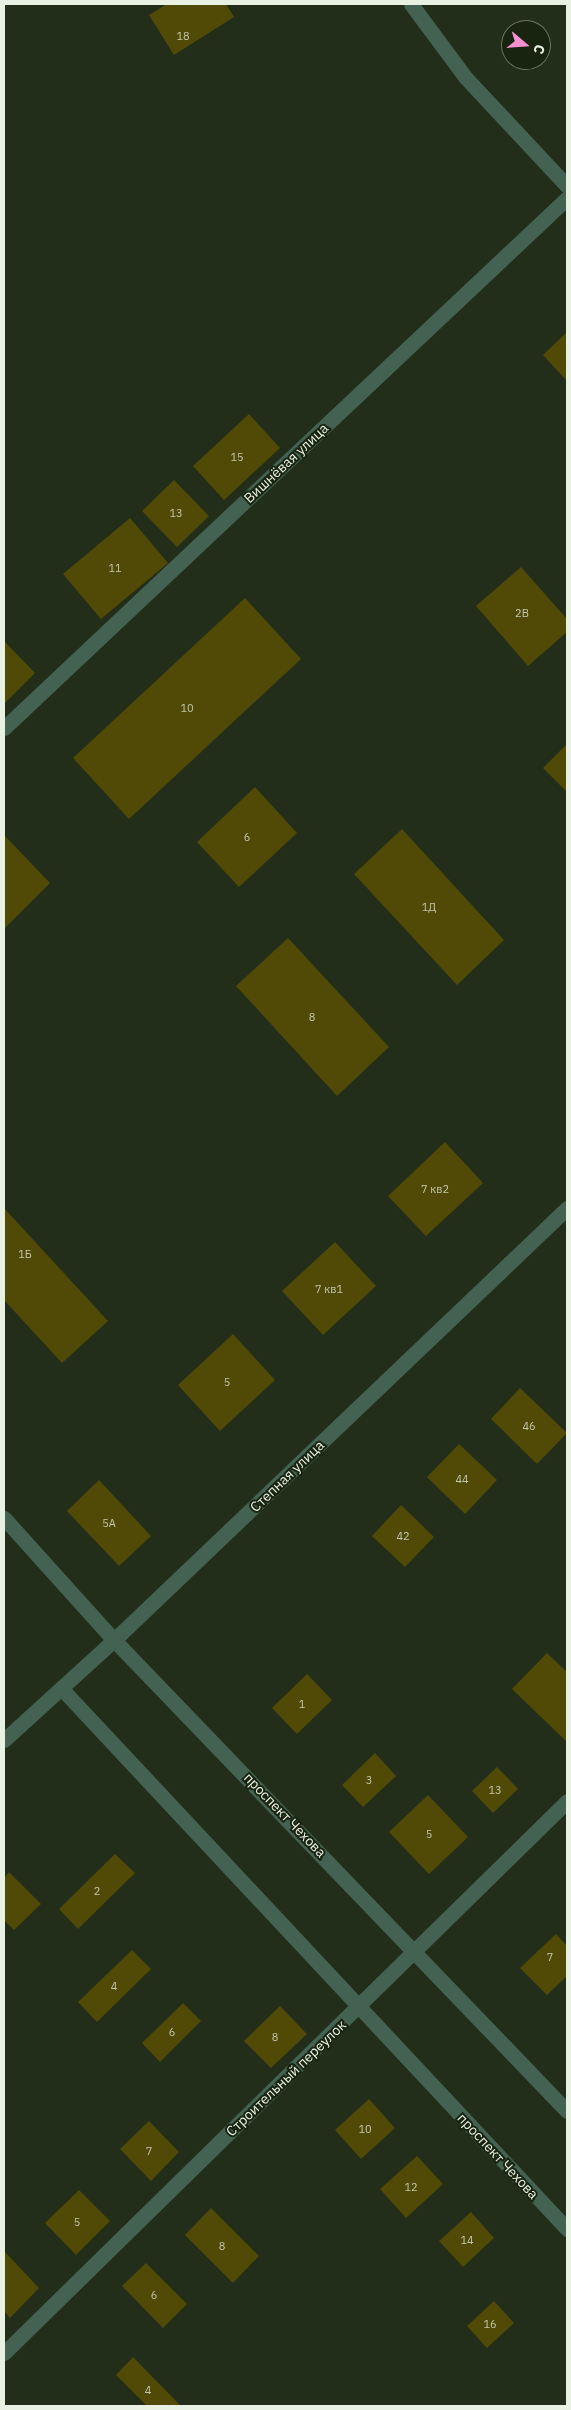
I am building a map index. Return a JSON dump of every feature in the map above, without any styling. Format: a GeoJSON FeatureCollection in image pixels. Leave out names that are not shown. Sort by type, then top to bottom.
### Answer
{"type":"FeatureCollection","features":[{"type":"Feature","properties":{"kind":"street"},"geometry":{"type":"LineString","coordinates":[[411,4],[466,78],[567,186]]}},
{"type":"Feature","properties":{"kind":"street","name":"Вишнёвая улица"},"geometry":{"type":"LineString","coordinates":[[4,728],[567,198]]}},
{"type":"Feature","properties":{"kind":"street","name":"Степная улица"},"geometry":{"type":"LineString","coordinates":[[4,1740],[114,1640],[567,1208]]}},
{"type":"Feature","properties":{"kind":"street","name":"проспект Чехова"},"geometry":{"type":"LineString","coordinates":[[4,1518],[114,1640],[417,1951],[567,2111]]}},
{"type":"Feature","properties":{"kind":"street","name":"проспект Чехова"},"geometry":{"type":"LineString","coordinates":[[61,1688],[567,2229]]}},
{"type":"Feature","properties":{"kind":"street","name":"Строительный переулок"},"geometry":{"type":"LineString","coordinates":[[4,2353],[417,1951],[567,1801]]}},
{"type":"Feature","properties":{"kind":"building"},"geometry":{"type":"Polygon","coordinates":[[[167,4],[226,4],[234,17],[174,55],[149,15],[167,4]]]}},
{"type":"Feature","properties":{"kind":"building"},"geometry":{"type":"Polygon","coordinates":[[[567,332],[567,381],[543,355],[567,332]]]}},
{"type":"Feature","properties":{"kind":"building"},"geometry":{"type":"Polygon","coordinates":[[[249,414],[280,448],[224,500],[193,466],[249,414]]]}},
{"type":"Feature","properties":{"kind":"building"},"geometry":{"type":"Polygon","coordinates":[[[174,480],[209,516],[177,547],[142,511],[174,480]]]}},
{"type":"Feature","properties":{"kind":"building"},"geometry":{"type":"Polygon","coordinates":[[[130,518],[168,563],[101,619],[63,574],[130,518]]]}},
{"type":"Feature","properties":{"kind":"building"},"geometry":{"type":"Polygon","coordinates":[[[521,567],[567,619],[567,632],[528,666],[476,606],[521,567]]]}},
{"type":"Feature","properties":{"kind":"building"},"geometry":{"type":"Polygon","coordinates":[[[245,598],[301,659],[129,819],[73,758],[245,598]]]}},
{"type":"Feature","properties":{"kind":"building"},"geometry":{"type":"Polygon","coordinates":[[[4,641],[35,673],[4,704],[4,641]]]}},
{"type":"Feature","properties":{"kind":"building"},"geometry":{"type":"Polygon","coordinates":[[[567,744],[567,792],[543,768],[567,744]]]}},
{"type":"Feature","properties":{"kind":"building"},"geometry":{"type":"Polygon","coordinates":[[[255,787],[297,833],[239,887],[197,842],[255,787]]]}},
{"type":"Feature","properties":{"kind":"building"},"geometry":{"type":"Polygon","coordinates":[[[402,829],[504,940],[457,985],[354,874],[402,829]]]}},
{"type":"Feature","properties":{"kind":"building"},"geometry":{"type":"Polygon","coordinates":[[[4,835],[50,883],[4,929],[4,835]]]}},
{"type":"Feature","properties":{"kind":"building"},"geometry":{"type":"Polygon","coordinates":[[[288,938],[389,1047],[337,1096],[236,986],[288,938]]]}},
{"type":"Feature","properties":{"kind":"building"},"geometry":{"type":"Polygon","coordinates":[[[445,1142],[483,1183],[426,1236],[388,1196],[445,1142]]]}},
{"type":"Feature","properties":{"kind":"building"},"geometry":{"type":"Polygon","coordinates":[[[4,1208],[108,1321],[62,1363],[4,1300],[4,1208]]]}},
{"type":"Feature","properties":{"kind":"building"},"geometry":{"type":"Polygon","coordinates":[[[335,1242],[376,1286],[323,1335],[282,1291],[335,1242]]]}},
{"type":"Feature","properties":{"kind":"building"},"geometry":{"type":"Polygon","coordinates":[[[233,1334],[275,1380],[220,1431],[178,1385],[233,1334]]]}},
{"type":"Feature","properties":{"kind":"building"},"geometry":{"type":"Polygon","coordinates":[[[520,1388],[567,1433],[537,1464],[491,1419],[520,1388]]]}},
{"type":"Feature","properties":{"kind":"building"},"geometry":{"type":"Polygon","coordinates":[[[459,1444],[497,1480],[465,1514],[427,1477],[459,1444]]]}},
{"type":"Feature","properties":{"kind":"building"},"geometry":{"type":"Polygon","coordinates":[[[99,1480],[151,1536],[119,1566],[67,1511],[99,1480]]]}},
{"type":"Feature","properties":{"kind":"building"},"geometry":{"type":"Polygon","coordinates":[[[401,1505],[434,1537],[405,1567],[372,1536],[401,1505]]]}},
{"type":"Feature","properties":{"kind":"building"},"geometry":{"type":"Polygon","coordinates":[[[547,1653],[567,1672],[567,1742],[512,1689],[547,1653]]]}},
{"type":"Feature","properties":{"kind":"building"},"geometry":{"type":"Polygon","coordinates":[[[307,1674],[332,1700],[297,1734],[272,1708],[307,1674]]]}},
{"type":"Feature","properties":{"kind":"building"},"geometry":{"type":"Polygon","coordinates":[[[375,1753],[396,1776],[363,1807],[342,1785],[375,1753]]]}},
{"type":"Feature","properties":{"kind":"building"},"geometry":{"type":"Polygon","coordinates":[[[497,1767],[518,1789],[493,1813],[472,1791],[497,1767]]]}},
{"type":"Feature","properties":{"kind":"building"},"geometry":{"type":"Polygon","coordinates":[[[428,1795],[468,1837],[429,1874],[389,1832],[428,1795]]]}},
{"type":"Feature","properties":{"kind":"building"},"geometry":{"type":"Polygon","coordinates":[[[115,1854],[135,1873],[78,1929],[59,1909],[115,1854]]]}},
{"type":"Feature","properties":{"kind":"building"},"geometry":{"type":"Polygon","coordinates":[[[9,1872],[41,1904],[14,1930],[4,1920],[4,1878],[9,1872]]]}},
{"type":"Feature","properties":{"kind":"building"},"geometry":{"type":"Polygon","coordinates":[[[556,1934],[567,1946],[567,1976],[547,1995],[520,1968],[556,1934]]]}},
{"type":"Feature","properties":{"kind":"building"},"geometry":{"type":"Polygon","coordinates":[[[132,1950],[151,1969],[97,2022],[78,2002],[132,1950]]]}},
{"type":"Feature","properties":{"kind":"building"},"geometry":{"type":"Polygon","coordinates":[[[183,2003],[201,2021],[160,2062],[142,2043],[183,2003]]]}},
{"type":"Feature","properties":{"kind":"building"},"geometry":{"type":"Polygon","coordinates":[[[280,2006],[307,2034],[271,2068],[244,2041],[280,2006]]]}},
{"type":"Feature","properties":{"kind":"building"},"geometry":{"type":"Polygon","coordinates":[[[369,2099],[395,2128],[361,2159],[335,2130],[369,2099]]]}},
{"type":"Feature","properties":{"kind":"building"},"geometry":{"type":"Polygon","coordinates":[[[149,2121],[179,2152],[151,2181],[120,2149],[149,2121]]]}},
{"type":"Feature","properties":{"kind":"building"},"geometry":{"type":"Polygon","coordinates":[[[417,2156],[443,2184],[406,2218],[380,2189],[417,2156]]]}},
{"type":"Feature","properties":{"kind":"building"},"geometry":{"type":"Polygon","coordinates":[[[79,2190],[110,2221],[76,2255],[45,2223],[79,2190]]]}},
{"type":"Feature","properties":{"kind":"building"},"geometry":{"type":"Polygon","coordinates":[[[211,2208],[259,2256],[233,2283],[185,2235],[211,2208]]]}},
{"type":"Feature","properties":{"kind":"building"},"geometry":{"type":"Polygon","coordinates":[[[471,2212],[494,2238],[463,2267],[439,2241],[471,2212]]]}},
{"type":"Feature","properties":{"kind":"building"},"geometry":{"type":"Polygon","coordinates":[[[4,2251],[39,2288],[10,2318],[4,2311],[4,2251]]]}},
{"type":"Feature","properties":{"kind":"building"},"geometry":{"type":"Polygon","coordinates":[[[146,2263],[187,2304],[163,2328],[122,2286],[146,2263]]]}},
{"type":"Feature","properties":{"kind":"building"},"geometry":{"type":"Polygon","coordinates":[[[494,2301],[514,2323],[487,2348],[467,2326],[494,2301]]]}},
{"type":"Feature","properties":{"kind":"building"},"geometry":{"type":"Polygon","coordinates":[[[133,2357],[181,2406],[147,2406],[116,2375],[133,2357]]]}}]}
